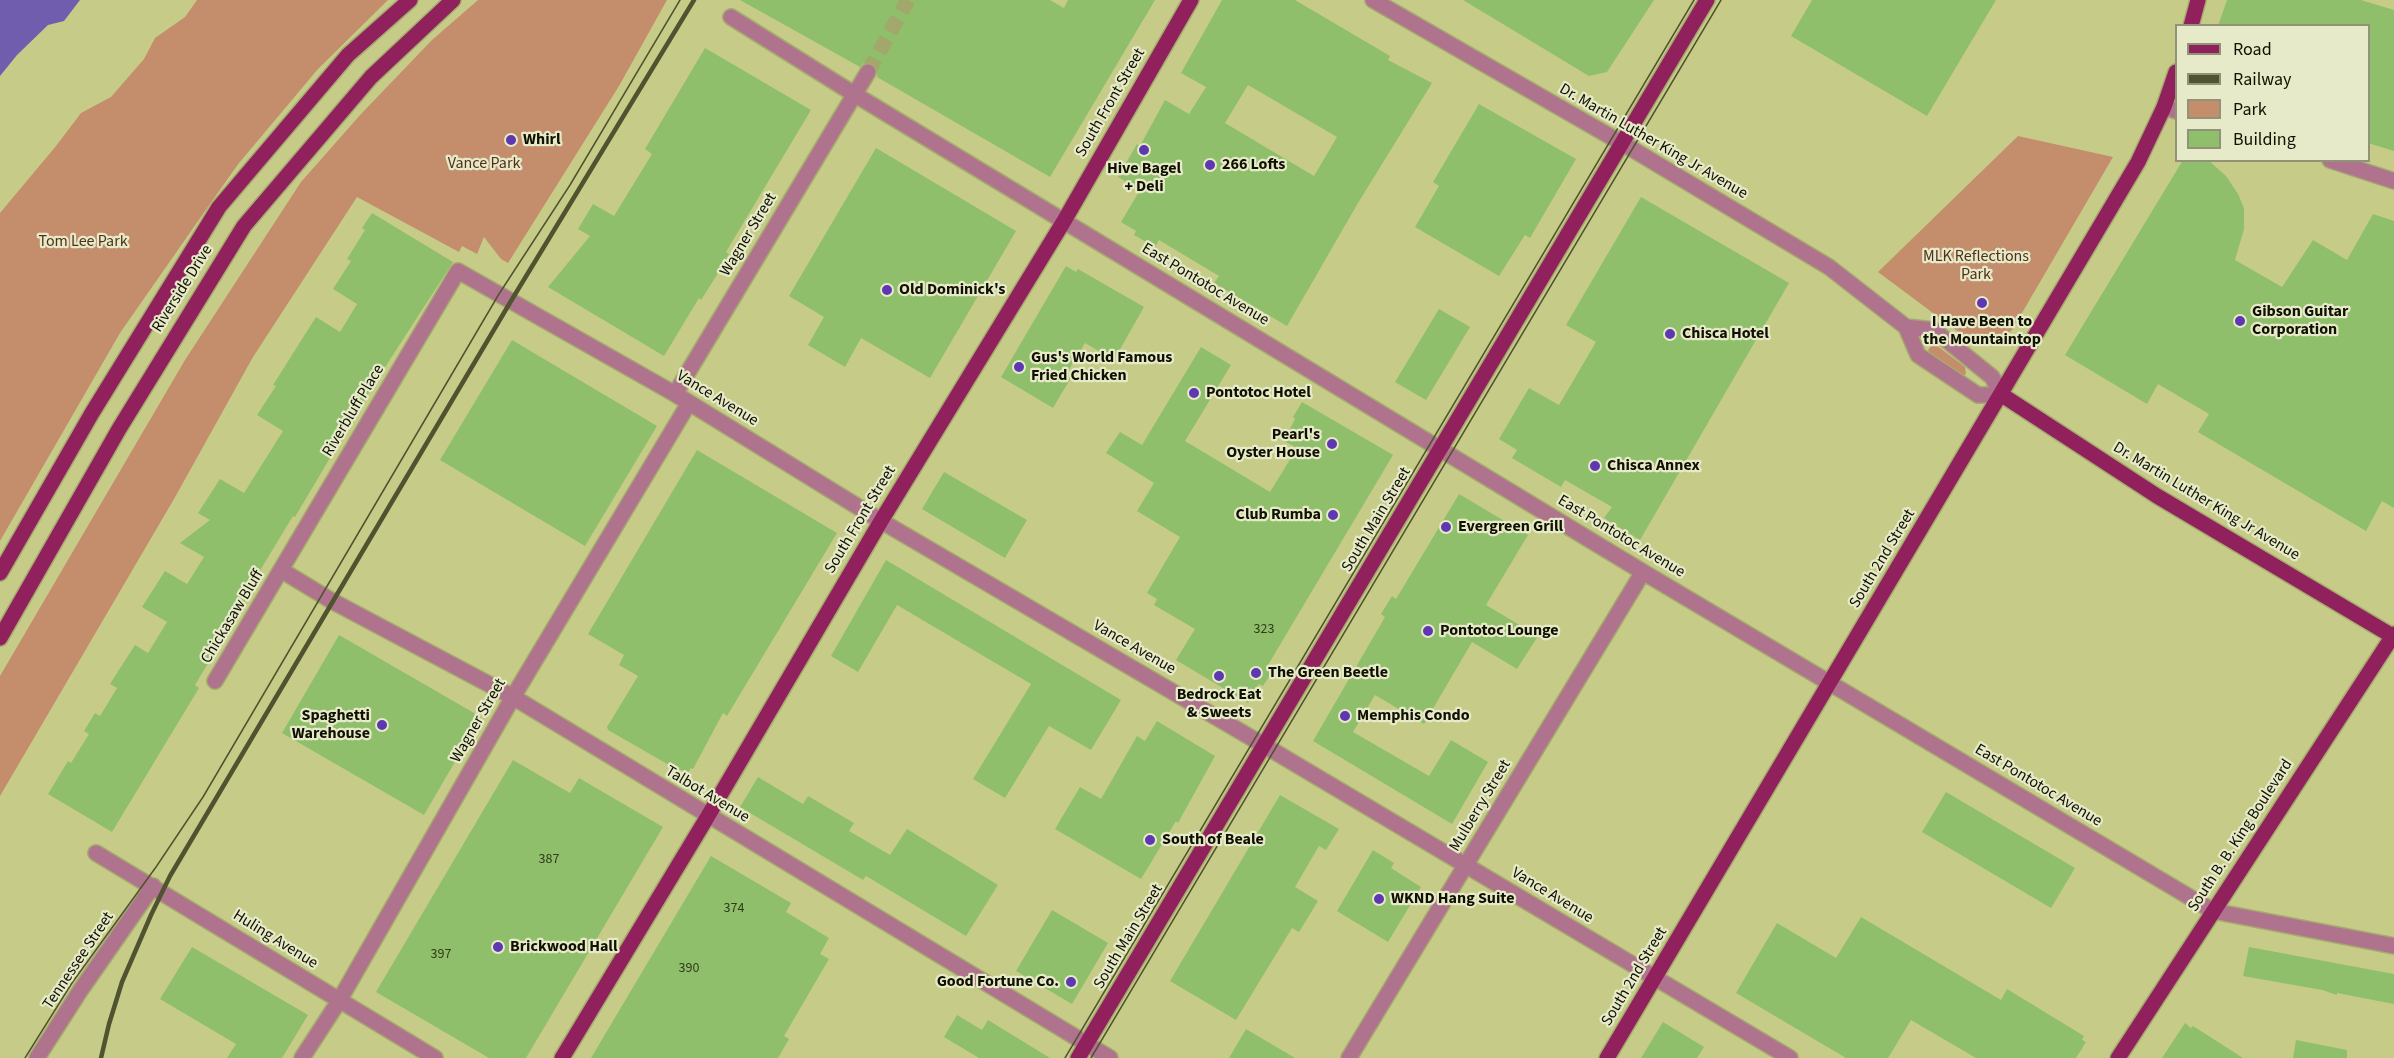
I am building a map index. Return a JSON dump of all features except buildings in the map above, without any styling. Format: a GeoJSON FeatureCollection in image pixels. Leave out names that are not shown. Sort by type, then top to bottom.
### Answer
{"type":"FeatureCollection","features":[{"type":"Feature","properties":{"kind":"main road","name":"Riverside Drive"},"geometry":{"type":"LineString","coordinates":[[0,573],[92,413],[219,207],[348,55],[410,0]]}},
{"type":"Feature","properties":{"kind":"main road","name":"Riverside Drive"},"geometry":{"type":"LineString","coordinates":[[0,638],[119,429],[244,226],[371,77],[453,0]]}},
{"type":"Feature","properties":{"kind":"main road","name":"South Front Street"},"geometry":{"type":"LineString","coordinates":[[562,1058],[708,816],[880,521],[1064,221],[1191,0]]}},
{"type":"Feature","properties":{"kind":"main road","name":"South Main Street"},"geometry":{"type":"LineString","coordinates":[[1078,1058],[1707,0]]}},
{"type":"Feature","properties":{"kind":"main road"},"geometry":{"type":"LineString","coordinates":[[2191,24],[2198,0]]}},
{"type":"Feature","properties":{"kind":"main road","name":"South 2nd Street"},"geometry":{"type":"LineString","coordinates":[[1607,1058],[2170,109],[2175,78]]}},
{"type":"Feature","properties":{"kind":"main road","name":"Dr. Martin Luther King Jr Avenue"},"geometry":{"type":"LineString","coordinates":[[2001,395],[2157,496],[2394,636]]}},
{"type":"Feature","properties":{"kind":"main road","name":"South B. B. King Boulevard"},"geometry":{"type":"LineString","coordinates":[[2118,1058],[2394,636]]}},
{"type":"Feature","properties":{"kind":"street","name":"Dr. Martin Luther King Jr Avenue"},"geometry":{"type":"LineString","coordinates":[[1374,0],[1622,143],[1829,267],[1906,327],[1918,355],[1978,394],[2001,395],[1992,377],[1934,330],[1906,327]]}},
{"type":"Feature","properties":{"kind":"street","name":"East Pontotoc Avenue"},"geometry":{"type":"LineString","coordinates":[[731,17],[854,94],[1643,572],[2213,911],[2394,946]]}},
{"type":"Feature","properties":{"kind":"street","name":"Wagner Street"},"geometry":{"type":"LineString","coordinates":[[675,394],[868,72]]}},
{"type":"Feature","properties":{"kind":"street"},"geometry":{"type":"LineString","coordinates":[[2336,162],[2394,181]]}},
{"type":"Feature","properties":{"kind":"street","name":"Vance Avenue"},"geometry":{"type":"LineString","coordinates":[[458,271],[675,394],[880,521],[1790,1058]]}},
{"type":"Feature","properties":{"kind":"street","name":"Riverbluff Place"},"geometry":{"type":"LineString","coordinates":[[281,570],[458,271]]}},
{"type":"Feature","properties":{"kind":"street","name":"Wagner Street"},"geometry":{"type":"LineString","coordinates":[[302,1058],[339,1001],[513,697],[689,403]]}},
{"type":"Feature","properties":{"kind":"street","name":"Chickasaw Bluff"},"geometry":{"type":"LineString","coordinates":[[215,681],[281,570]]}},
{"type":"Feature","properties":{"kind":"street","name":"Talbot Avenue"},"geometry":{"type":"LineString","coordinates":[[281,570],[332,601],[513,697],[1110,1058]]}},
{"type":"Feature","properties":{"kind":"street","name":"Mulberry Street"},"geometry":{"type":"LineString","coordinates":[[1349,1058],[1643,572]]}},
{"type":"Feature","properties":{"kind":"street","name":"Huling Avenue"},"geometry":{"type":"LineString","coordinates":[[96,853],[435,1058]]}},
{"type":"Feature","properties":{"kind":"street","name":"Tennessee Street"},"geometry":{"type":"LineString","coordinates":[[37,1058],[80,991],[153,886]]}},
{"type":"Feature","properties":{"kind":"green space","name":"Tom Lee Park"},"geometry":{"type":"Polygon","coordinates":[[[197,0],[388,0],[318,69],[239,163],[120,333],[0,541],[0,213],[81,113],[111,97],[144,59],[155,38],[185,17],[197,0]]]}},
{"type":"Feature","properties":{"kind":"green space","name":"Vance Park"},"geometry":{"type":"Polygon","coordinates":[[[478,0],[667,0],[619,86],[508,263],[501,259],[484,237],[477,254],[462,246],[459,252],[357,197],[253,357],[174,499],[0,796],[0,676],[185,360],[301,182],[361,114],[432,40],[478,0]]]}},
{"type":"Feature","properties":{"kind":"green space","name":"MLK Reflections Park"},"geometry":{"type":"Polygon","coordinates":[[[2018,136],[2113,157],[2012,330],[1998,342],[1983,346],[1972,342],[1878,272],[2018,136]]]}},
{"type":"Feature","properties":{"kind":"green space"},"geometry":{"type":"Polygon","coordinates":[[[1936,345],[1965,367],[1966,374],[1960,377],[1931,355],[1928,350],[1931,346],[1936,345]]]}},
{"type":"Feature","properties":{"kind":"shaded area"},"geometry":{"type":"Polygon","coordinates":[[[0,0],[80,0],[64,21],[48,25],[17,55],[0,76],[0,0]]]}},
{"type":"Feature","properties":{"kind":"tunnel"},"geometry":{"type":"LineString","coordinates":[[868,72],[908,0]]}},
{"type":"Feature","properties":{"kind":"tram line"},"geometry":{"type":"LineString","coordinates":[[25,1058],[72,983],[156,867],[203,797],[499,294],[570,185],[680,0]]}},
{"type":"Feature","properties":{"kind":"tram line"},"geometry":{"type":"LineString","coordinates":[[1065,1058],[1694,0]]}},
{"type":"Feature","properties":{"kind":"tram line"},"geometry":{"type":"LineString","coordinates":[[1091,1058],[1721,0]]}},
{"type":"Feature","properties":{"kind":"railway"},"geometry":{"type":"LineString","coordinates":[[101,1058],[122,982],[170,876],[511,301],[694,0]]}},
{"type":"Feature","properties":{"kind":"place","name":"Whirl"},"geometry":{"type":"Point","coordinates":[511,140]}},
{"type":"Feature","properties":{"kind":"place","name":"Hive Bagel + Deli"},"geometry":{"type":"Point","coordinates":[1144,150]}},
{"type":"Feature","properties":{"kind":"place","name":"266 Lofts"},"geometry":{"type":"Point","coordinates":[1210,165]}},
{"type":"Feature","properties":{"kind":"place","name":"Old Dominick's"},"geometry":{"type":"Point","coordinates":[887,290]}},
{"type":"Feature","properties":{"kind":"place","name":"I Have Been to the Mountaintop"},"geometry":{"type":"Point","coordinates":[1982,303]}},
{"type":"Feature","properties":{"kind":"place","name":"Gibson Guitar Corporation"},"geometry":{"type":"Point","coordinates":[2240,321]}},
{"type":"Feature","properties":{"kind":"place","name":"Chisca Hotel"},"geometry":{"type":"Point","coordinates":[1670,334]}},
{"type":"Feature","properties":{"kind":"place","name":"Gus's World Famous Fried Chicken"},"geometry":{"type":"Point","coordinates":[1019,367]}},
{"type":"Feature","properties":{"kind":"place","name":"Pontotoc Hotel"},"geometry":{"type":"Point","coordinates":[1194,393]}},
{"type":"Feature","properties":{"kind":"place","name":"Pearl's Oyster House"},"geometry":{"type":"Point","coordinates":[1332,444]}},
{"type":"Feature","properties":{"kind":"place","name":"Chisca Annex"},"geometry":{"type":"Point","coordinates":[1595,466]}},
{"type":"Feature","properties":{"kind":"place","name":"Club Rumba"},"geometry":{"type":"Point","coordinates":[1333,515]}},
{"type":"Feature","properties":{"kind":"place","name":"Evergreen Grill"},"geometry":{"type":"Point","coordinates":[1446,527]}},
{"type":"Feature","properties":{"kind":"place","name":"Pontotoc Lounge"},"geometry":{"type":"Point","coordinates":[1428,631]}},
{"type":"Feature","properties":{"kind":"place","name":"The Green Beetle"},"geometry":{"type":"Point","coordinates":[1256,673]}},
{"type":"Feature","properties":{"kind":"place","name":"Bedrock Eat & Sweets"},"geometry":{"type":"Point","coordinates":[1219,676]}},
{"type":"Feature","properties":{"kind":"place","name":"Memphis Condo"},"geometry":{"type":"Point","coordinates":[1345,716]}},
{"type":"Feature","properties":{"kind":"place","name":"Spaghetti Warehouse"},"geometry":{"type":"Point","coordinates":[382,725]}},
{"type":"Feature","properties":{"kind":"place","name":"South of Beale"},"geometry":{"type":"Point","coordinates":[1150,840]}},
{"type":"Feature","properties":{"kind":"place","name":"WKND Hang Suite"},"geometry":{"type":"Point","coordinates":[1379,899]}},
{"type":"Feature","properties":{"kind":"place","name":"Brickwood Hall"},"geometry":{"type":"Point","coordinates":[498,947]}},
{"type":"Feature","properties":{"kind":"place","name":"Good Fortune Co."},"geometry":{"type":"Point","coordinates":[1071,982]}}]}
